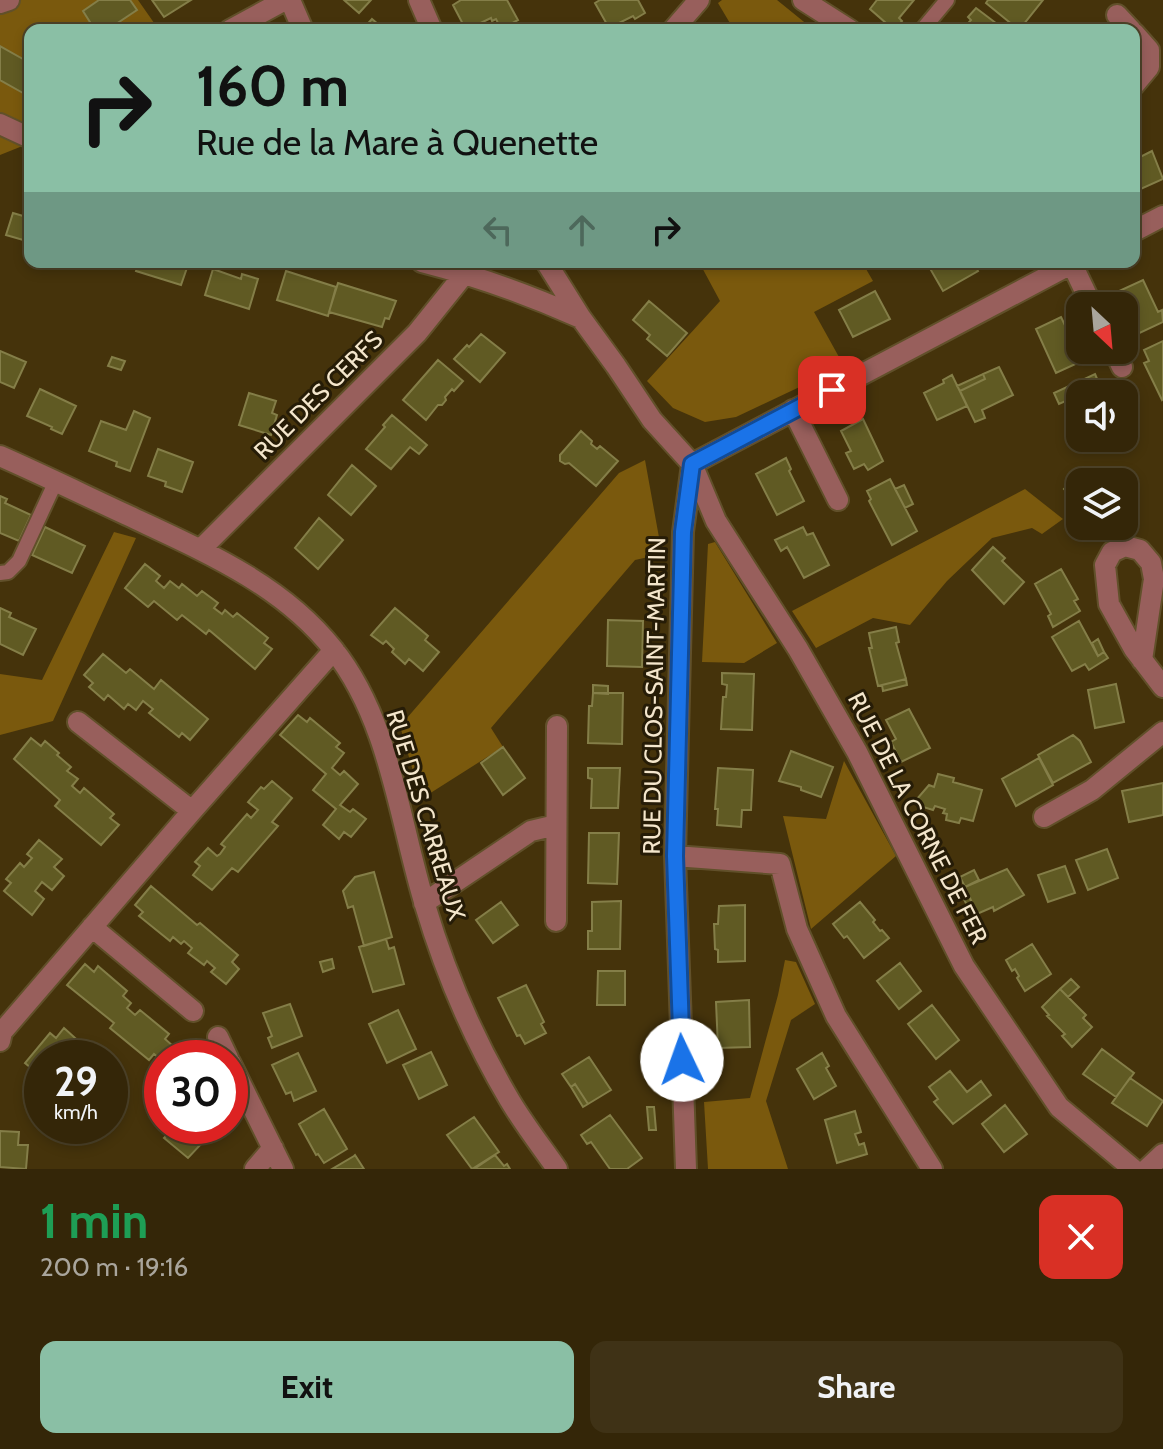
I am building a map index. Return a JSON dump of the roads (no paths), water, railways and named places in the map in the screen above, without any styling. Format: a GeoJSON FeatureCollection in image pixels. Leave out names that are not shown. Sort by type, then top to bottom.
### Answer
{"type":"FeatureCollection","features":[{"type":"Feature","properties":{"kind":"street"},"geometry":{"type":"LineString","coordinates":[[0,3],[9,0]]}},
{"type":"Feature","properties":{"kind":"street"},"geometry":{"type":"LineString","coordinates":[[242,24],[288,0],[300,24]]}},
{"type":"Feature","properties":{"kind":"street"},"geometry":{"type":"LineString","coordinates":[[419,0],[429,24]]}},
{"type":"Feature","properties":{"kind":"street"},"geometry":{"type":"LineString","coordinates":[[678,24],[699,0]]}},
{"type":"Feature","properties":{"kind":"street"},"geometry":{"type":"LineString","coordinates":[[803,0],[841,24]]}},
{"type":"Feature","properties":{"kind":"street"},"geometry":{"type":"LineString","coordinates":[[1140,40],[1149,50],[1149,67],[1140,78]]}},
{"type":"Feature","properties":{"kind":"street"},"geometry":{"type":"LineString","coordinates":[[0,124],[24,135]]}},
{"type":"Feature","properties":{"kind":"street"},"geometry":{"type":"LineString","coordinates":[[1140,228],[1163,216]]}},
{"type":"Feature","properties":{"kind":"street","name":"RUE DES CERFS"},"geometry":{"type":"LineString","coordinates":[[201,549],[417,333],[469,268]]}},
{"type":"Feature","properties":{"kind":"street"},"geometry":{"type":"LineString","coordinates":[[472,268],[581,318]]}},
{"type":"Feature","properties":{"kind":"street","name":"RUE DE LA CORNE DE FER"},"geometry":{"type":"LineString","coordinates":[[550,268],[652,420],[692,464],[716,521],[834,710],[964,966],[1059,1107],[1133,1169]]}},
{"type":"Feature","properties":{"kind":"street"},"geometry":{"type":"LineString","coordinates":[[692,464],[1064,268]]}},
{"type":"Feature","properties":{"kind":"street"},"geometry":{"type":"LineString","coordinates":[[1076,268],[1086,292]]}},
{"type":"Feature","properties":{"kind":"street"},"geometry":{"type":"LineString","coordinates":[[793,410],[838,500]]}},
{"type":"Feature","properties":{"kind":"street","name":"RUE DES CARREAUX"},"geometry":{"type":"LineString","coordinates":[[0,456],[201,549],[278,596],[334,650],[359,689],[375,724],[424,903],[447,972],[472,1030],[510,1101],[557,1169]]}},
{"type":"Feature","properties":{"kind":"street","name":"RUE DU CLOS-SAINT-MARTIN"},"geometry":{"type":"LineString","coordinates":[[686,1169],[675,856],[683,532],[692,464]]}},
{"type":"Feature","properties":{"kind":"street"},"geometry":{"type":"LineString","coordinates":[[1142,660],[1154,579],[1151,563],[1140,550],[1125,546],[1112,552],[1105,565],[1109,604],[1134,649],[1142,660],[1163,687]]}},
{"type":"Feature","properties":{"kind":"street"},"geometry":{"type":"LineString","coordinates":[[0,1041],[2,1032],[334,650]]}},
{"type":"Feature","properties":{"kind":"street"},"geometry":{"type":"LineString","coordinates":[[78,722],[192,811]]}},
{"type":"Feature","properties":{"kind":"street"},"geometry":{"type":"LineString","coordinates":[[556,921],[557,726]]}},
{"type":"Feature","properties":{"kind":"street"},"geometry":{"type":"LineString","coordinates":[[1044,817],[1092,790],[1163,732]]}},
{"type":"Feature","properties":{"kind":"street"},"geometry":{"type":"LineString","coordinates":[[424,903],[531,831],[556,825]]}},
{"type":"Feature","properties":{"kind":"street"},"geometry":{"type":"LineString","coordinates":[[675,856],[780,864],[797,929],[836,1016],[932,1169]]}},
{"type":"Feature","properties":{"kind":"street"},"geometry":{"type":"LineString","coordinates":[[92,927],[193,1011]]}},
{"type":"Feature","properties":{"kind":"street"},"geometry":{"type":"LineString","coordinates":[[248,1098],[283,1169]]}},
{"type":"Feature","properties":{"kind":"street"},"geometry":{"type":"LineString","coordinates":[[255,1169],[273,1148]]}},
{"type":"Feature","properties":{"kind":"street"},"geometry":{"type":"LineString","coordinates":[[1147,1169],[1163,1154]]}},
{"type":"Feature","properties":{"kind":"lane"},"geometry":{"type":"LineString","coordinates":[[927,24],[947,0]]}},
{"type":"Feature","properties":{"kind":"lane"},"geometry":{"type":"LineString","coordinates":[[0,573],[8,572],[19,561],[56,481]]}}]}
